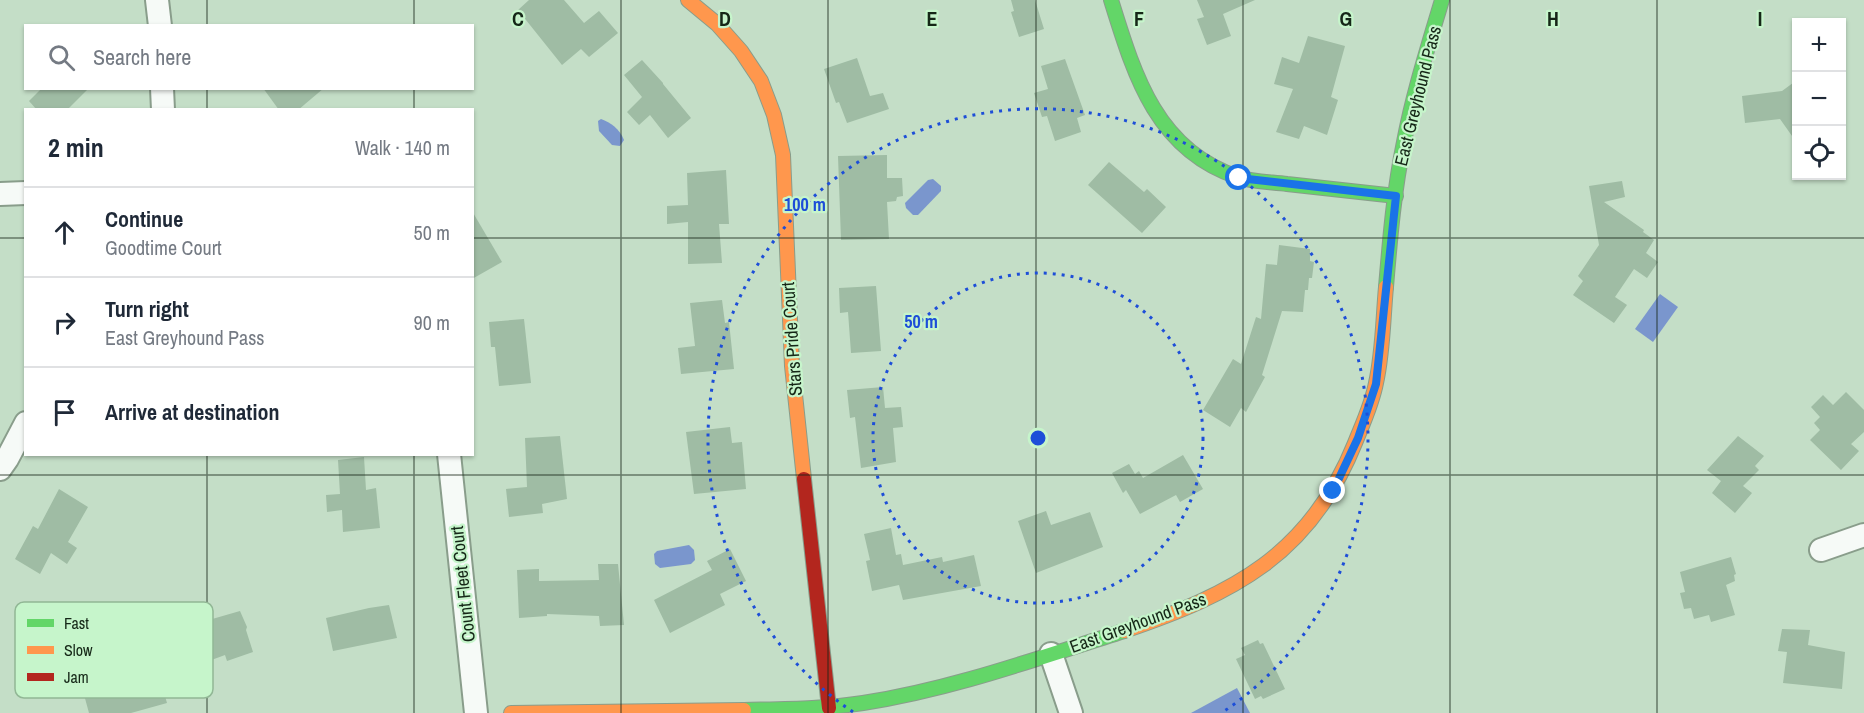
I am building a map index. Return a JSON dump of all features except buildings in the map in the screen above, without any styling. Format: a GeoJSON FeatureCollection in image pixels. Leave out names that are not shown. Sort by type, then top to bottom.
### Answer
{"type":"FeatureCollection","features":[{"type":"Feature","properties":{"kind":"street"},"geometry":{"type":"LineString","coordinates":[[157,0],[160,24]]}},
{"type":"Feature","properties":{"kind":"street","name":"Stars Pride Court"},"geometry":{"type":"LineString","coordinates":[[688,0],[717,24],[741,51],[761,81],[774,115],[783,155],[792,366],[829,708]]}},
{"type":"Feature","properties":{"kind":"street"},"geometry":{"type":"LineString","coordinates":[[1111,0],[1138,82],[1152,109],[1167,130],[1190,153],[1218,170],[1239,178],[1396,196]]}},
{"type":"Feature","properties":{"kind":"street","name":"East Greyhound Pass"},"geometry":{"type":"LineString","coordinates":[[511,713],[715,712],[829,708],[885,701],[988,676],[1160,619],[1205,600],[1244,579],[1278,554],[1304,531],[1333,491],[1358,438],[1376,384],[1400,163],[1411,110],[1442,0]]}},
{"type":"Feature","properties":{"kind":"street"},"geometry":{"type":"LineString","coordinates":[[162,90],[163,108]]}},
{"type":"Feature","properties":{"kind":"street"},"geometry":{"type":"LineString","coordinates":[[0,194],[24,193]]}},
{"type":"Feature","properties":{"kind":"street"},"geometry":{"type":"LineString","coordinates":[[0,469],[24,427]]}},
{"type":"Feature","properties":{"kind":"street","name":"Count Fleet Court"},"geometry":{"type":"LineString","coordinates":[[449,456],[476,713]]}},
{"type":"Feature","properties":{"kind":"street"},"geometry":{"type":"LineString","coordinates":[[1821,550],[1864,535]]}},
{"type":"Feature","properties":{"kind":"street"},"geometry":{"type":"LineString","coordinates":[[1051,654],[1071,713]]}},
{"type":"Feature","properties":{"kind":"water"},"geometry":{"type":"Polygon","coordinates":[[[601,119],[620,132],[624,140],[620,146],[612,145],[599,131],[598,121],[601,119]]]}},
{"type":"Feature","properties":{"kind":"water"},"geometry":{"type":"Polygon","coordinates":[[[933,179],[941,186],[941,191],[918,215],[913,215],[906,208],[905,203],[928,180],[933,179]]]}},
{"type":"Feature","properties":{"kind":"water"},"geometry":{"type":"Polygon","coordinates":[[[1660,294],[1678,307],[1653,342],[1635,329],[1660,294]]]}},
{"type":"Feature","properties":{"kind":"water"},"geometry":{"type":"Polygon","coordinates":[[[689,545],[694,550],[695,560],[691,564],[660,568],[655,564],[654,554],[657,551],[689,545]]]}},
{"type":"Feature","properties":{"kind":"water"},"geometry":{"type":"Polygon","coordinates":[[[1237,688],[1250,713],[1191,713],[1237,688]]]}},
{"type":"Feature","properties":{"kind":"traffic: fast"},"geometry":{"type":"LineString","coordinates":[[1111,0],[1129,55],[1152,106],[1168,129],[1187,148],[1210,165],[1249,180],[1396,196]]}},
{"type":"Feature","properties":{"kind":"traffic: fast"},"geometry":{"type":"LineString","coordinates":[[1386,287],[1395,196],[1404,142],[1416,88],[1442,0]]}},
{"type":"Feature","properties":{"kind":"traffic: fast"},"geometry":{"type":"LineString","coordinates":[[744,710],[834,706],[897,697],[995,672],[1124,631]]}},
{"type":"Feature","properties":{"kind":"traffic: slow"},"geometry":{"type":"LineString","coordinates":[[688,0],[717,24],[741,51],[761,81],[774,115],[783,155],[792,366],[804,479]]}},
{"type":"Feature","properties":{"kind":"traffic: slow"},"geometry":{"type":"LineString","coordinates":[[1124,631],[1200,602],[1233,585],[1264,565],[1291,542],[1315,514],[1337,482],[1372,398],[1380,359],[1386,287]]}},
{"type":"Feature","properties":{"kind":"traffic: slow"},"geometry":{"type":"LineString","coordinates":[[511,713],[744,710]]}},
{"type":"Feature","properties":{"kind":"traffic: jam"},"geometry":{"type":"LineString","coordinates":[[804,479],[829,708]]}},
{"type":"Feature","properties":{"kind":"route"},"geometry":{"type":"LineString","coordinates":[[1239,178],[1396,196],[1376,384],[1358,438],[1333,491]]}}]}
